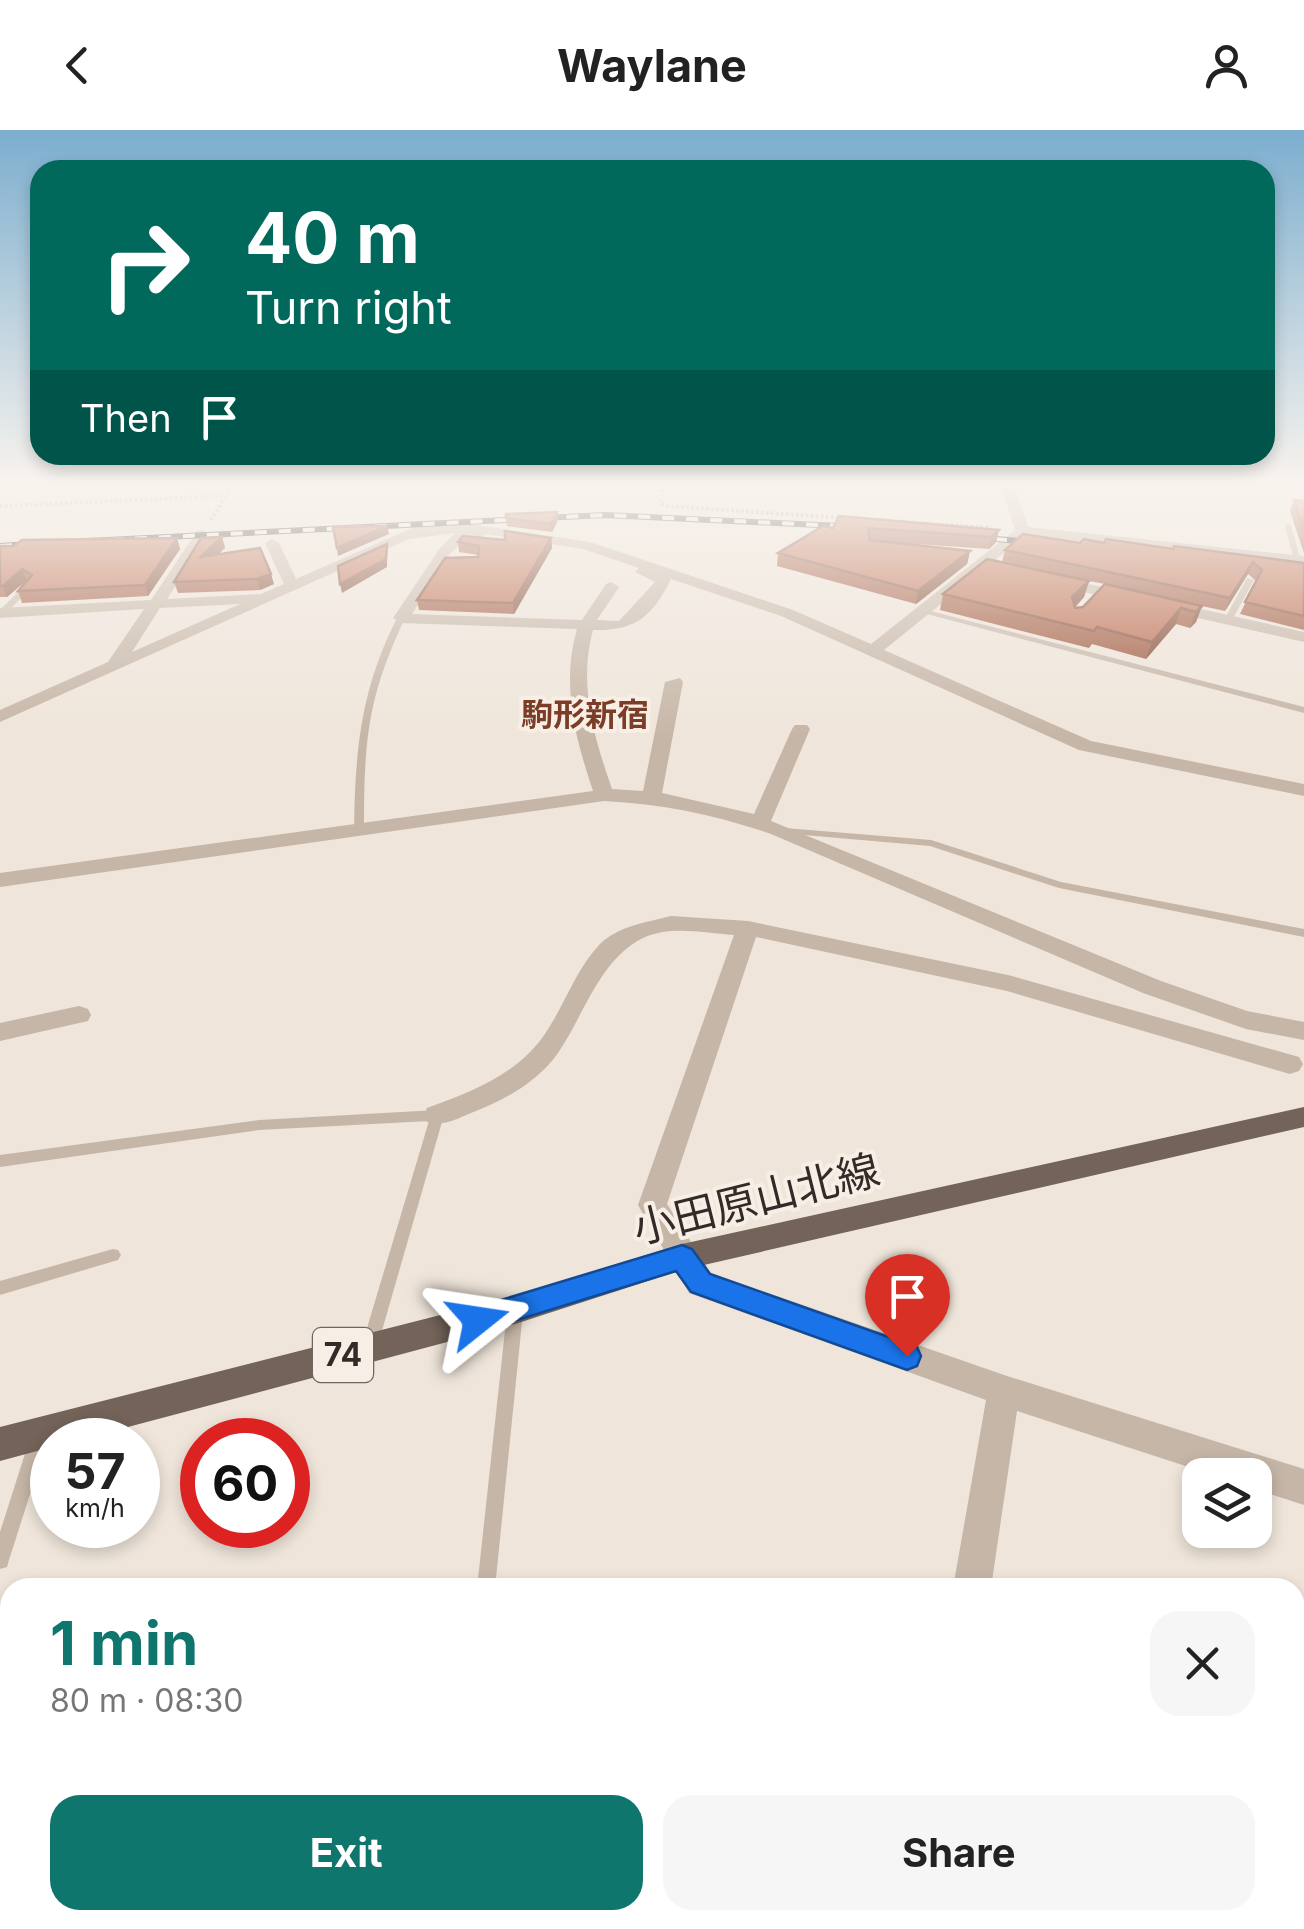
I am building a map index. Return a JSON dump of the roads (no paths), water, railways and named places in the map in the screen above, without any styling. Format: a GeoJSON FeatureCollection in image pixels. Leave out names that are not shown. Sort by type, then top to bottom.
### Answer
{"type":"FeatureCollection","features":[{"type":"Feature","properties":{"kind":"main road","name":"小田原山北線"},"geometry":{"type":"LineString","coordinates":[[96,1418],[515,1310],[682,1257],[1304,1117]]}},
{"type":"Feature","properties":{"kind":"main road","name":"小田原山北線"},"geometry":{"type":"LineString","coordinates":[[0,1444],[30,1435]]}},
{"type":"Feature","properties":{"kind":"street"},"geometry":{"type":"LineString","coordinates":[[112,669],[179,568]]}},
{"type":"Feature","properties":{"kind":"street"},"geometry":{"type":"LineString","coordinates":[[284,568],[293,588]]}},
{"type":"Feature","properties":{"kind":"street"},"geometry":{"type":"LineString","coordinates":[[0,716],[337,568]]}},
{"type":"Feature","properties":{"kind":"street"},"geometry":{"type":"LineString","coordinates":[[401,618],[442,568]]}},
{"type":"Feature","properties":{"kind":"street"},"geometry":{"type":"LineString","coordinates":[[401,618],[587,626],[630,622],[664,580],[631,568]]}},
{"type":"Feature","properties":{"kind":"street"},"geometry":{"type":"LineString","coordinates":[[660,568],[875,649],[1086,746],[1304,790]]}},
{"type":"Feature","properties":{"kind":"street"},"geometry":{"type":"LineString","coordinates":[[875,649],[979,568]]}},
{"type":"Feature","properties":{"kind":"street"},"geometry":{"type":"LineString","coordinates":[[1004,568],[1304,638]]}},
{"type":"Feature","properties":{"kind":"street"},"geometry":{"type":"LineString","coordinates":[[604,795],[580,724],[578,660],[587,626],[611,587]]}},
{"type":"Feature","properties":{"kind":"street"},"geometry":{"type":"LineString","coordinates":[[0,613],[272,597]]}},
{"type":"Feature","properties":{"kind":"street"},"geometry":{"type":"LineString","coordinates":[[652,795],[674,682]]}},
{"type":"Feature","properties":{"kind":"street"},"geometry":{"type":"LineString","coordinates":[[760,822],[802,729]]}},
{"type":"Feature","properties":{"kind":"street"},"geometry":{"type":"LineString","coordinates":[[0,880],[604,795],[652,795],[691,802],[785,831],[1117,974],[1226,1015],[1304,1031]]}},
{"type":"Feature","properties":{"kind":"street"},"geometry":{"type":"LineString","coordinates":[[437,1116],[485,1097],[517,1078],[547,1050],[609,949],[637,932],[671,923],[748,928],[1008,983],[1290,1064]]}},
{"type":"Feature","properties":{"kind":"street"},"geometry":{"type":"LineString","coordinates":[[748,928],[652,1204],[700,1283],[1004,1392],[1304,1487]]}},
{"type":"Feature","properties":{"kind":"street"},"geometry":{"type":"LineString","coordinates":[[0,1032],[80,1015]]}},
{"type":"Feature","properties":{"kind":"street"},"geometry":{"type":"LineString","coordinates":[[974,1578],[1004,1392]]}},
{"type":"Feature","properties":{"kind":"lane"},"geometry":{"type":"LineString","coordinates":[[1228,620],[1250,580]]}},
{"type":"Feature","properties":{"kind":"lane"},"geometry":{"type":"LineString","coordinates":[[0,613],[29,586]]}},
{"type":"Feature","properties":{"kind":"lane"},"geometry":{"type":"LineString","coordinates":[[1086,605],[1099,592]]}},
{"type":"Feature","properties":{"kind":"lane"},"geometry":{"type":"LineString","coordinates":[[922,610],[1304,710]]}},
{"type":"Feature","properties":{"kind":"lane"},"geometry":{"type":"LineString","coordinates":[[359,830],[364,712],[380,662],[401,618]]}},
{"type":"Feature","properties":{"kind":"lane"},"geometry":{"type":"LineString","coordinates":[[785,831],[932,844],[1059,885],[1304,933]]}},
{"type":"Feature","properties":{"kind":"lane"},"geometry":{"type":"LineString","coordinates":[[0,1160],[260,1125],[437,1116],[368,1349]]}},
{"type":"Feature","properties":{"kind":"lane"},"geometry":{"type":"LineString","coordinates":[[0,1288],[113,1256]]}},
{"type":"Feature","properties":{"kind":"lane"},"geometry":{"type":"LineString","coordinates":[[487,1578],[515,1310]]}},
{"type":"Feature","properties":{"kind":"lane"},"geometry":{"type":"LineString","coordinates":[[0,1560],[30,1466]]}},
{"type":"Feature","properties":{"kind":"district","name":"駒形新宿"},"geometry":{"type":"Point","coordinates":[585,715]}}]}
